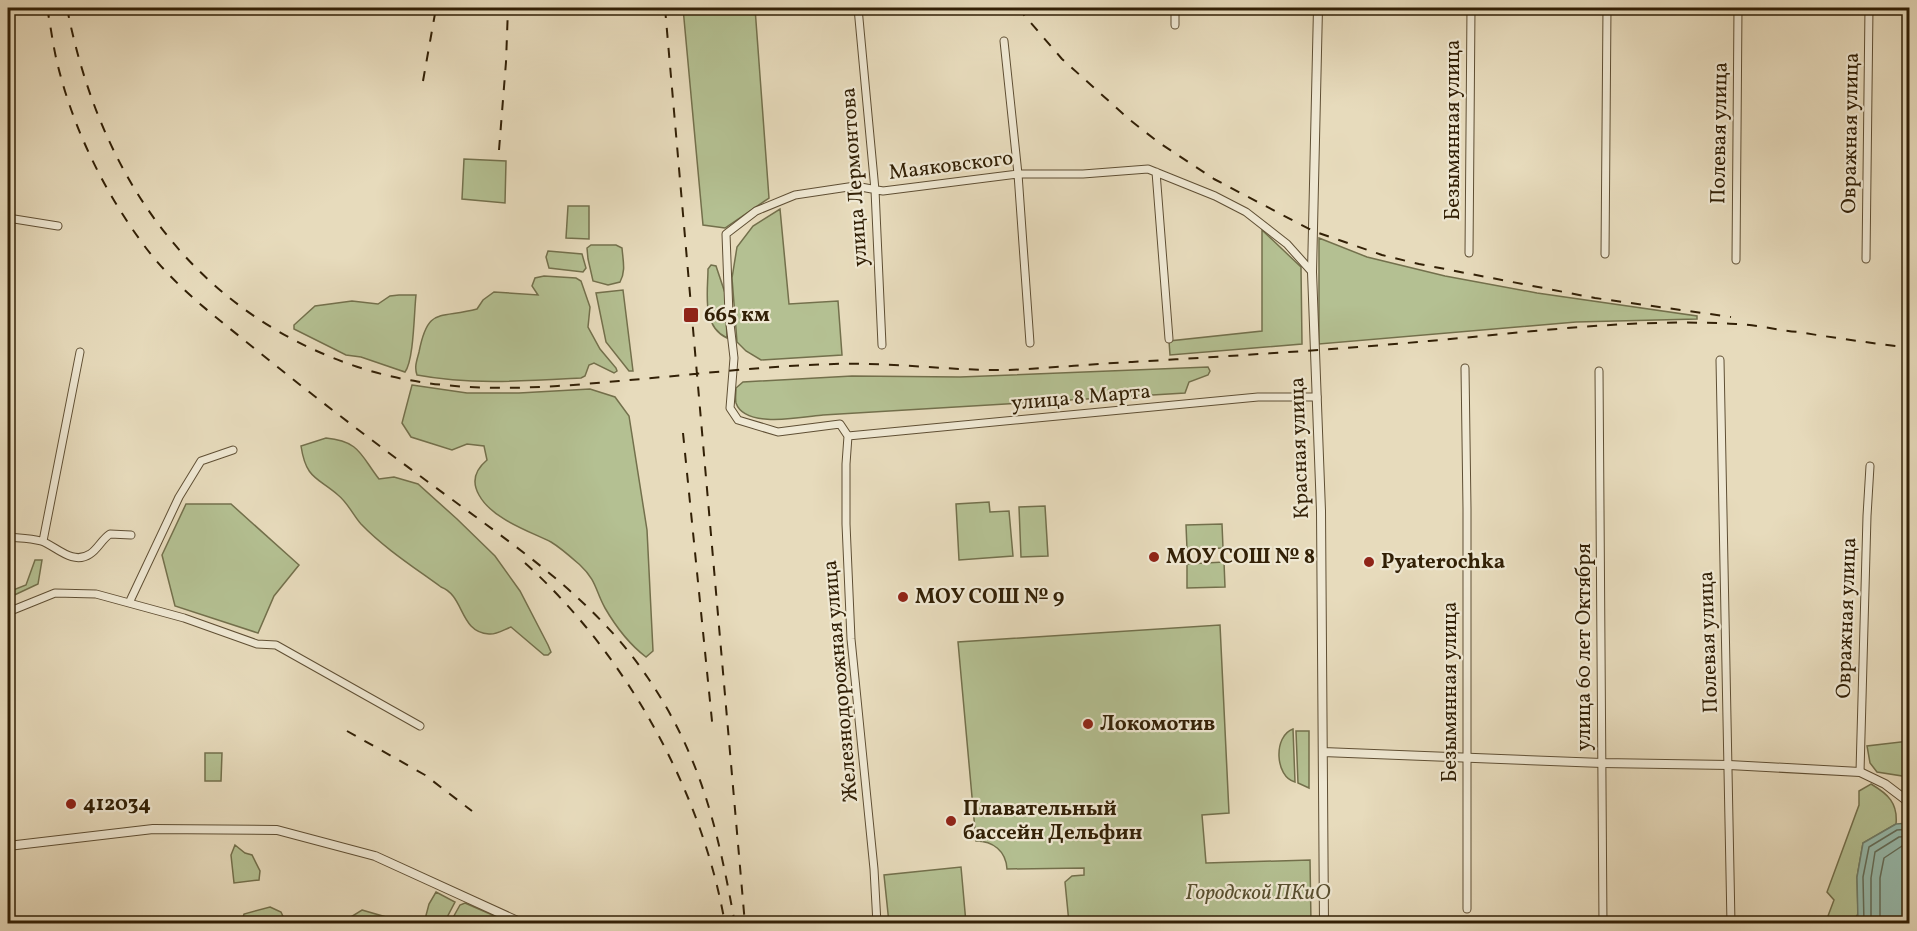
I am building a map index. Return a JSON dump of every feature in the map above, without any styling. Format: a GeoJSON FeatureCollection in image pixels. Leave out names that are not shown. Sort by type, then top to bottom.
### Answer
{"type":"FeatureCollection","features":[{"type":"Feature","properties":{"kind":"street","name":"улица Лермонтова"},"geometry":{"type":"LineString","coordinates":[[858,8],[875,190],[882,345]]}},
{"type":"Feature","properties":{"kind":"street"},"geometry":{"type":"LineString","coordinates":[[1175,8],[1175,25]]}},
{"type":"Feature","properties":{"kind":"street","name":"Красная улица"},"geometry":{"type":"LineString","coordinates":[[1318,8],[1312,272],[1321,511],[1324,924]]}},
{"type":"Feature","properties":{"kind":"street","name":"Безымянная улица"},"geometry":{"type":"LineString","coordinates":[[1469,253],[1471,8]]}},
{"type":"Feature","properties":{"kind":"street"},"geometry":{"type":"LineString","coordinates":[[1605,254],[1607,8]]}},
{"type":"Feature","properties":{"kind":"street","name":"Полевая улица"},"geometry":{"type":"LineString","coordinates":[[1736,260],[1738,8]]}},
{"type":"Feature","properties":{"kind":"street","name":"Овражная улица"},"geometry":{"type":"LineString","coordinates":[[1866,259],[1869,8]]}},
{"type":"Feature","properties":{"kind":"street"},"geometry":{"type":"LineString","coordinates":[[1004,41],[1018,174],[1030,343]]}},
{"type":"Feature","properties":{"kind":"street","name":"Маяковского"},"geometry":{"type":"LineString","coordinates":[[848,436],[840,424],[778,432],[738,420],[730,408],[734,358],[729,315],[726,234],[756,211],[795,195],[855,186],[883,191],[1018,174],[1083,174],[1148,169],[1215,196],[1246,212],[1287,244],[1312,272]]}},
{"type":"Feature","properties":{"kind":"street"},"geometry":{"type":"LineString","coordinates":[[1156,172],[1169,339]]}},
{"type":"Feature","properties":{"kind":"street"},"geometry":{"type":"LineString","coordinates":[[8,218],[58,226]]}},
{"type":"Feature","properties":{"kind":"street"},"geometry":{"type":"LineString","coordinates":[[43,541],[80,352]]}},
{"type":"Feature","properties":{"kind":"street","name":"Полевая улица"},"geometry":{"type":"LineString","coordinates":[[1720,360],[1731,924]]}},
{"type":"Feature","properties":{"kind":"street","name":"Безымянная улица"},"geometry":{"type":"LineString","coordinates":[[1465,368],[1467,909]]}},
{"type":"Feature","properties":{"kind":"street","name":"улица 60 лет Октября"},"geometry":{"type":"LineString","coordinates":[[1599,371],[1603,924]]}},
{"type":"Feature","properties":{"kind":"street","name":"улица 8 Марта"},"geometry":{"type":"LineString","coordinates":[[848,436],[1258,398],[1317,397]]}},
{"type":"Feature","properties":{"kind":"street","name":"Железнодорожная улица"},"geometry":{"type":"LineString","coordinates":[[848,436],[846,524],[851,639],[874,869],[877,924]]}},
{"type":"Feature","properties":{"kind":"street"},"geometry":{"type":"LineString","coordinates":[[129,603],[175,505],[201,461],[233,450]]}},
{"type":"Feature","properties":{"kind":"street","name":"Овражная улица"},"geometry":{"type":"LineString","coordinates":[[1860,772],[1870,466]]}},
{"type":"Feature","properties":{"kind":"street"},"geometry":{"type":"LineString","coordinates":[[8,537],[43,541],[60,552],[83,557],[90,554],[110,534],[131,535]]}},
{"type":"Feature","properties":{"kind":"street"},"geometry":{"type":"LineString","coordinates":[[8,612],[55,593],[96,594],[184,618],[258,644],[276,645],[420,726]]}},
{"type":"Feature","properties":{"kind":"street"},"geometry":{"type":"LineString","coordinates":[[1323,752],[1602,763],[1729,765],[1860,772],[1885,784],[1910,802]]}},
{"type":"Feature","properties":{"kind":"street"},"geometry":{"type":"LineString","coordinates":[[8,846],[153,829],[277,830],[375,856],[524,924]]}},
{"type":"Feature","properties":{"kind":"green space"},"geometry":{"type":"Polygon","coordinates":[[[683,8],[755,8],[769,198],[725,228],[703,225],[683,8]]]}},
{"type":"Feature","properties":{"kind":"green space"},"geometry":{"type":"Polygon","coordinates":[[[464,159],[506,161],[505,203],[462,199],[464,159]]]}},
{"type":"Feature","properties":{"kind":"green space"},"geometry":{"type":"Polygon","coordinates":[[[568,206],[589,206],[589,239],[566,238],[568,206]]]}},
{"type":"Feature","properties":{"kind":"green space"},"geometry":{"type":"Polygon","coordinates":[[[780,209],[789,304],[838,301],[842,355],[761,360],[737,342],[732,278],[737,247],[753,226],[780,209]]]}},
{"type":"Feature","properties":{"kind":"green space"},"geometry":{"type":"Polygon","coordinates":[[[1262,230],[1301,267],[1302,344],[1170,355],[1169,341],[1262,331],[1262,230]]]}},
{"type":"Feature","properties":{"kind":"green space"},"geometry":{"type":"Polygon","coordinates":[[[1319,238],[1367,257],[1445,276],[1537,293],[1697,316],[1697,319],[1576,322],[1319,344],[1319,238]]]}},
{"type":"Feature","properties":{"kind":"green space"},"geometry":{"type":"Polygon","coordinates":[[[591,245],[616,245],[622,248],[624,270],[620,282],[608,285],[593,281],[587,248],[591,245]]]}},
{"type":"Feature","properties":{"kind":"green space"},"geometry":{"type":"Polygon","coordinates":[[[548,251],[582,254],[586,268],[583,272],[549,268],[546,257],[548,251]]]}},
{"type":"Feature","properties":{"kind":"green space"},"geometry":{"type":"Polygon","coordinates":[[[711,265],[716,266],[725,293],[727,338],[713,325],[708,308],[708,269],[711,265]]]}},
{"type":"Feature","properties":{"kind":"green space"},"geometry":{"type":"Polygon","coordinates":[[[544,276],[576,278],[581,281],[590,307],[588,327],[600,349],[617,371],[614,373],[594,363],[589,365],[585,376],[581,378],[478,381],[417,375],[416,364],[423,337],[431,321],[444,315],[477,309],[483,300],[494,292],[538,295],[532,286],[535,278],[544,276]]]}},
{"type":"Feature","properties":{"kind":"green space"},"geometry":{"type":"Polygon","coordinates":[[[623,290],[633,371],[629,371],[606,342],[596,293],[623,290]]]}},
{"type":"Feature","properties":{"kind":"green space"},"geometry":{"type":"Polygon","coordinates":[[[416,295],[412,347],[405,372],[361,357],[346,355],[294,329],[294,325],[315,306],[352,301],[378,304],[390,296],[416,295]]]}},
{"type":"Feature","properties":{"kind":"green space"},"geometry":{"type":"Polygon","coordinates":[[[1208,367],[1210,371],[1208,375],[1189,382],[1185,393],[823,415],[775,420],[750,416],[741,411],[736,403],[736,388],[743,382],[852,376],[960,377],[1208,367]]]}},
{"type":"Feature","properties":{"kind":"green space"},"geometry":{"type":"Polygon","coordinates":[[[412,385],[467,393],[590,389],[615,397],[629,416],[647,530],[653,651],[646,657],[623,635],[605,608],[590,576],[577,562],[551,542],[502,518],[485,503],[475,485],[475,476],[487,460],[484,446],[467,444],[452,450],[411,437],[402,423],[412,385]]]}},
{"type":"Feature","properties":{"kind":"green space"},"geometry":{"type":"Polygon","coordinates":[[[326,438],[346,442],[353,446],[379,479],[394,477],[418,484],[457,519],[495,556],[520,591],[551,652],[544,655],[511,627],[492,634],[479,632],[467,621],[449,592],[370,533],[342,498],[314,476],[306,465],[301,446],[326,438]]]}},
{"type":"Feature","properties":{"kind":"green space"},"geometry":{"type":"Polygon","coordinates":[[[989,502],[990,512],[1009,511],[1013,556],[959,560],[956,504],[989,502]]]}},
{"type":"Feature","properties":{"kind":"green space"},"geometry":{"type":"Polygon","coordinates":[[[186,504],[231,504],[299,565],[274,596],[258,633],[175,606],[162,555],[186,504]]]}},
{"type":"Feature","properties":{"kind":"green space"},"geometry":{"type":"Polygon","coordinates":[[[1045,506],[1048,556],[1021,557],[1019,507],[1045,506]]]}},
{"type":"Feature","properties":{"kind":"green space"},"geometry":{"type":"Polygon","coordinates":[[[1222,524],[1223,548],[1187,549],[1186,525],[1222,524]]]}},
{"type":"Feature","properties":{"kind":"green space"},"geometry":{"type":"Polygon","coordinates":[[[35,560],[42,560],[38,584],[8,598],[8,592],[26,585],[35,560]]]}},
{"type":"Feature","properties":{"kind":"green space"},"geometry":{"type":"Polygon","coordinates":[[[1224,562],[1225,587],[1187,588],[1187,564],[1224,562]]]}},
{"type":"Feature","properties":{"kind":"green space","name":"Локомотив"},"geometry":{"type":"Polygon","coordinates":[[[1220,625],[1229,813],[1202,815],[1206,863],[1310,860],[1311,923],[1069,923],[1065,882],[1072,876],[1084,875],[1084,868],[1007,869],[1004,857],[998,848],[982,841],[976,841],[958,642],[1220,625]]]}},
{"type":"Feature","properties":{"kind":"green space"},"geometry":{"type":"Polygon","coordinates":[[[1293,729],[1295,782],[1283,773],[1279,756],[1282,740],[1293,729]]]}},
{"type":"Feature","properties":{"kind":"green space"},"geometry":{"type":"Polygon","coordinates":[[[1296,731],[1309,731],[1309,788],[1298,783],[1296,731]]]}},
{"type":"Feature","properties":{"kind":"green space"},"geometry":{"type":"Polygon","coordinates":[[[1909,741],[1909,777],[1877,772],[1870,763],[1867,746],[1909,741]]]}},
{"type":"Feature","properties":{"kind":"green space"},"geometry":{"type":"Polygon","coordinates":[[[205,753],[222,753],[221,781],[205,781],[205,753]]]}},
{"type":"Feature","properties":{"kind":"green space"},"geometry":{"type":"Polygon","coordinates":[[[1871,784],[1891,800],[1895,810],[1896,824],[1863,843],[1857,877],[1858,914],[1854,920],[1839,923],[1828,916],[1834,900],[1827,892],[1859,805],[1859,791],[1871,784]]]}},
{"type":"Feature","properties":{"kind":"green space"},"geometry":{"type":"Polygon","coordinates":[[[235,845],[245,853],[252,855],[260,871],[259,880],[234,883],[231,855],[235,845]]]}},
{"type":"Feature","properties":{"kind":"green space"},"geometry":{"type":"Polygon","coordinates":[[[961,867],[966,923],[889,923],[884,875],[961,867]]]}},
{"type":"Feature","properties":{"kind":"green space"},"geometry":{"type":"Polygon","coordinates":[[[436,892],[455,902],[444,923],[424,923],[429,904],[436,892]]]}},
{"type":"Feature","properties":{"kind":"green space"},"geometry":{"type":"Polygon","coordinates":[[[465,903],[511,923],[450,923],[460,905],[465,903]]]}},
{"type":"Feature","properties":{"kind":"green space"},"geometry":{"type":"Polygon","coordinates":[[[270,907],[281,912],[286,923],[241,923],[244,914],[270,907]]]}},
{"type":"Feature","properties":{"kind":"green space"},"geometry":{"type":"Polygon","coordinates":[[[362,910],[386,917],[390,923],[341,923],[362,910]]]}},
{"type":"Feature","properties":{"kind":"water"},"geometry":{"type":"Polygon","coordinates":[[[1909,823],[1909,923],[1858,923],[1857,877],[1863,843],[1896,824],[1909,823]]]}},
{"type":"Feature","properties":{"kind":"railway"},"geometry":{"type":"LineString","coordinates":[[47,8],[58,66],[82,138],[93,162],[131,228],[158,263],[200,304],[285,373],[540,565],[587,606],[629,652],[667,708],[695,766],[714,826],[735,924]]}},
{"type":"Feature","properties":{"kind":"railway"},"geometry":{"type":"LineString","coordinates":[[67,8],[82,70],[103,128],[131,182],[164,232],[204,276],[251,314],[304,345],[364,369],[427,383],[523,388],[834,364],[1009,370],[1318,350],[1582,327],[1659,323],[1744,325],[1910,348]]}},
{"type":"Feature","properties":{"kind":"railway"},"geometry":{"type":"LineString","coordinates":[[336,8],[337,12]]}},
{"type":"Feature","properties":{"kind":"railway"},"geometry":{"type":"LineString","coordinates":[[423,81],[436,8]]}},
{"type":"Feature","properties":{"kind":"railway"},"geometry":{"type":"LineString","coordinates":[[499,150],[508,8]]}},
{"type":"Feature","properties":{"kind":"railway"},"geometry":{"type":"LineString","coordinates":[[665,8],[745,924]]}},
{"type":"Feature","properties":{"kind":"railway"},"geometry":{"type":"LineString","coordinates":[[1018,8],[1062,59],[1158,142],[1214,179],[1313,231],[1382,255],[1419,264],[1595,298],[1731,317]]}},
{"type":"Feature","properties":{"kind":"railway"},"geometry":{"type":"LineString","coordinates":[[683,433],[713,731]]}},
{"type":"Feature","properties":{"kind":"railway"},"geometry":{"type":"LineString","coordinates":[[525,563],[561,599],[595,639],[626,681],[654,727],[678,775],[698,824],[714,874],[725,924]]}},
{"type":"Feature","properties":{"kind":"railway"},"geometry":{"type":"LineString","coordinates":[[347,731],[425,775],[472,811]]}},
{"type":"Feature","properties":{"kind":"place","name":"665 км"},"geometry":{"type":"Point","coordinates":[691,315]}},
{"type":"Feature","properties":{"kind":"place","name":"МОУ СОШ № 8"},"geometry":{"type":"Point","coordinates":[1154,557]}},
{"type":"Feature","properties":{"kind":"place","name":"Pyaterochka"},"geometry":{"type":"Point","coordinates":[1369,562]}},
{"type":"Feature","properties":{"kind":"place","name":"МОУ СОШ № 9"},"geometry":{"type":"Point","coordinates":[903,597]}},
{"type":"Feature","properties":{"kind":"place","name":"Локомотив"},"geometry":{"type":"Point","coordinates":[1088,724]}},
{"type":"Feature","properties":{"kind":"place","name":"412034"},"geometry":{"type":"Point","coordinates":[71,804]}},
{"type":"Feature","properties":{"kind":"place","name":"Плавательный бассейн Дельфин"},"geometry":{"type":"Point","coordinates":[951,821]}},
{"type":"Feature","properties":{"kind":"park label","name":"Городской ПКиО"},"geometry":{"type":"Point","coordinates":[1258,893]}}]}
